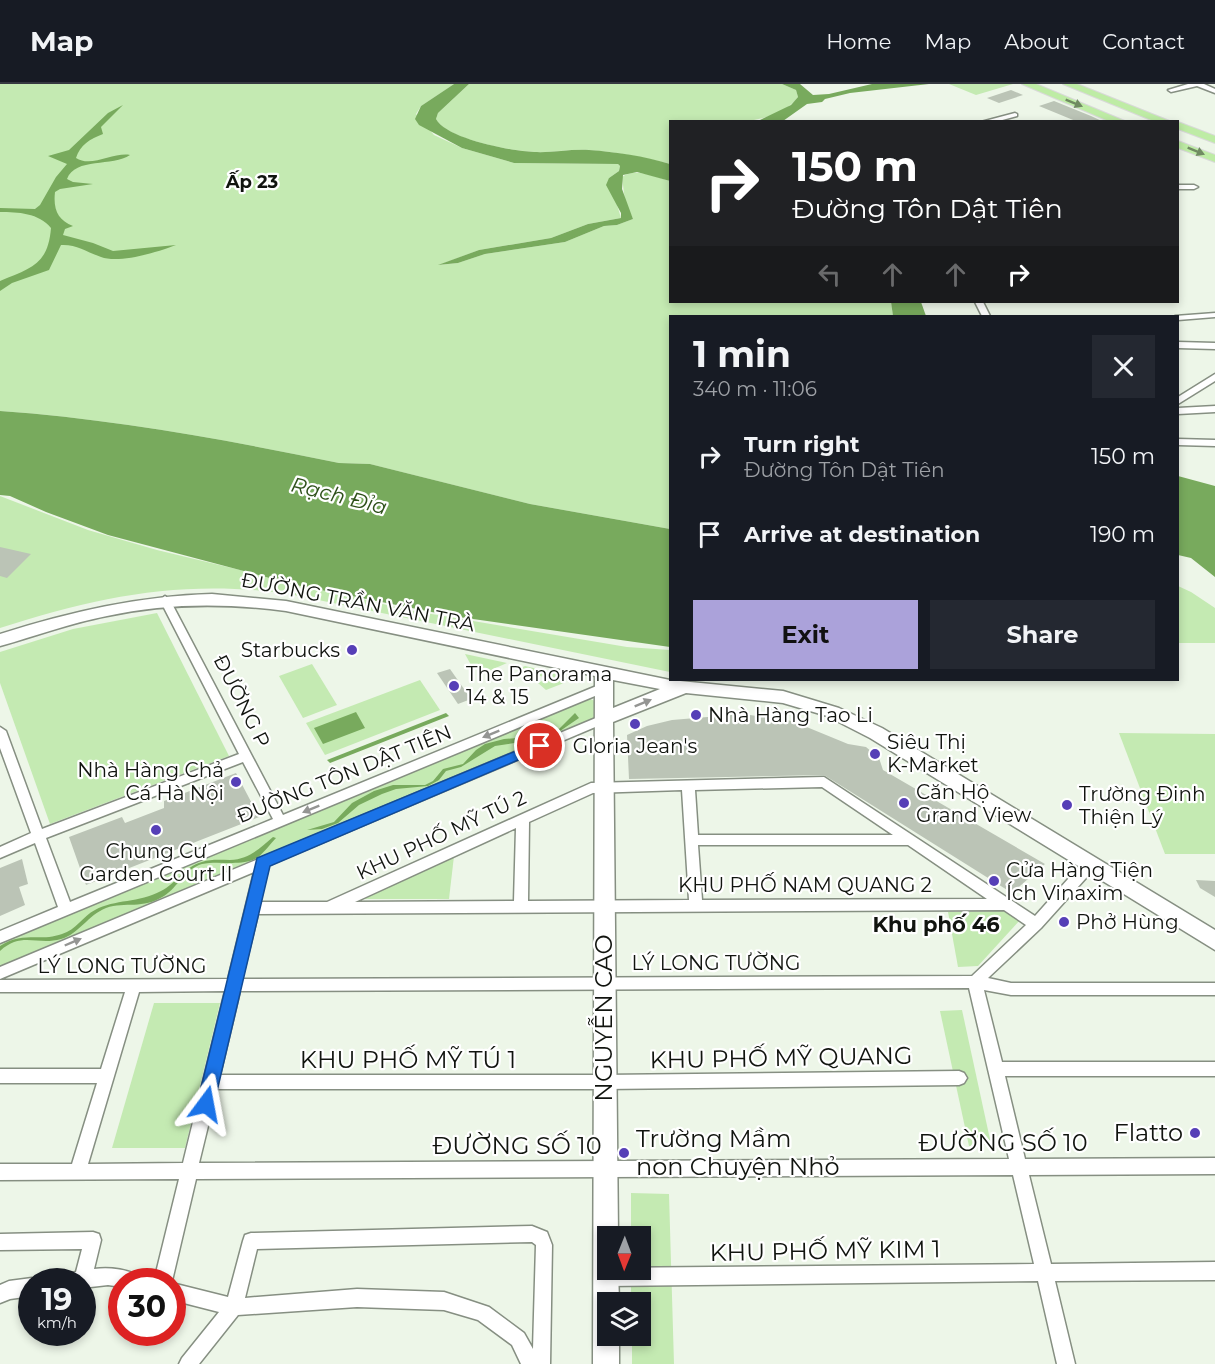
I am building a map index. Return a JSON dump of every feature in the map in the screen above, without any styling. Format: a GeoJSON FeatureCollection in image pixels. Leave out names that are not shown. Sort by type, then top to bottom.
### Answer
{"type":"FeatureCollection","features":[{"type":"Feature","properties":{"kind":"main road"},"geometry":{"type":"LineString","coordinates":[[1027,84],[1117,120]]}},
{"type":"Feature","properties":{"kind":"main road"},"geometry":{"type":"LineString","coordinates":[[1068,84],[1162,120]]}},
{"type":"Feature","properties":{"kind":"main road"},"geometry":{"type":"LineString","coordinates":[[1096,112],[1120,104]]}},
{"type":"Feature","properties":{"kind":"main road"},"geometry":{"type":"LineString","coordinates":[[1179,125],[1215,140]]}},
{"type":"Feature","properties":{"kind":"main road"},"geometry":{"type":"LineString","coordinates":[[1179,144],[1215,159]]}},
{"type":"Feature","properties":{"kind":"main road","name":"ĐƯỜNG TRẦN VĂN TRÀ"},"geometry":{"type":"LineString","coordinates":[[0,640],[78,615],[165,600],[226,599],[271,603],[604,680],[769,695],[817,706],[846,717],[876,733],[1215,941]]}},
{"type":"Feature","properties":{"kind":"main road","name":"NGUYỄN CAO"},"geometry":{"type":"LineString","coordinates":[[604,680],[603,983],[606,1226]]}},
{"type":"Feature","properties":{"kind":"main road"},"geometry":{"type":"LineString","coordinates":[[603,719],[682,687]]}},
{"type":"Feature","properties":{"kind":"main road","name":"NGUYỄN CAO"},"geometry":{"type":"LineString","coordinates":[[606,1280],[606,1364]]}},
{"type":"Feature","properties":{"kind":"street"},"geometry":{"type":"LineString","coordinates":[[1171,90],[1197,84],[1215,91]]}},
{"type":"Feature","properties":{"kind":"street"},"geometry":{"type":"LineString","coordinates":[[993,120],[1015,115]]}},
{"type":"Feature","properties":{"kind":"street"},"geometry":{"type":"LineString","coordinates":[[1179,187],[1194,187]]}},
{"type":"Feature","properties":{"kind":"street"},"geometry":{"type":"LineString","coordinates":[[1179,318],[1215,315]]}},
{"type":"Feature","properties":{"kind":"street"},"geometry":{"type":"LineString","coordinates":[[1179,345],[1215,345]]}},
{"type":"Feature","properties":{"kind":"street"},"geometry":{"type":"LineString","coordinates":[[1179,400],[1215,377]]}},
{"type":"Feature","properties":{"kind":"street"},"geometry":{"type":"LineString","coordinates":[[1179,411],[1215,409]]}},
{"type":"Feature","properties":{"kind":"street"},"geometry":{"type":"LineString","coordinates":[[1179,442],[1215,443]]}},
{"type":"Feature","properties":{"kind":"street","name":"ĐƯỜNG P"},"geometry":{"type":"LineString","coordinates":[[165,600],[280,821]]}},
{"type":"Feature","properties":{"kind":"street","name":"ĐƯỜNG TÔN DẬT TIÊN"},"geometry":{"type":"LineString","coordinates":[[0,937],[280,821],[604,680]]}},
{"type":"Feature","properties":{"kind":"street"},"geometry":{"type":"LineString","coordinates":[[0,973],[603,719]]}},
{"type":"Feature","properties":{"kind":"street"},"geometry":{"type":"LineString","coordinates":[[0,731],[66,910]]}},
{"type":"Feature","properties":{"kind":"street"},"geometry":{"type":"LineString","coordinates":[[0,853],[37,836],[246,756]]}},
{"type":"Feature","properties":{"kind":"street"},"geometry":{"type":"LineString","coordinates":[[603,786],[824,782],[1036,924]]}},
{"type":"Feature","properties":{"kind":"street","name":"KHU PHỐ MỸ TÚ 2"},"geometry":{"type":"LineString","coordinates":[[330,907],[523,818],[591,788],[603,786]]}},
{"type":"Feature","properties":{"kind":"street"},"geometry":{"type":"LineString","coordinates":[[688,786],[696,906]]}},
{"type":"Feature","properties":{"kind":"street"},"geometry":{"type":"LineString","coordinates":[[521,906],[523,818]]}},
{"type":"Feature","properties":{"kind":"street"},"geometry":{"type":"LineString","coordinates":[[692,840],[909,840]]}},
{"type":"Feature","properties":{"kind":"street"},"geometry":{"type":"LineString","coordinates":[[166,1268],[263,862]]}},
{"type":"Feature","properties":{"kind":"street"},"geometry":{"type":"LineString","coordinates":[[1066,1364],[975,982],[1036,924],[1090,864]]}},
{"type":"Feature","properties":{"kind":"street","name":"KHU PHỐ NAM QUANG 2"},"geometry":{"type":"LineString","coordinates":[[603,906],[1007,904]]}},
{"type":"Feature","properties":{"kind":"street","name":"KHU PHỐ MỸ TÚ 2"},"geometry":{"type":"LineString","coordinates":[[252,908],[603,906]]}},
{"type":"Feature","properties":{"kind":"street","name":"LÝ LONG TƯỜNG"},"geometry":{"type":"LineString","coordinates":[[0,986],[975,982],[1011,989],[1215,988]]}},
{"type":"Feature","properties":{"kind":"street"},"geometry":{"type":"LineString","coordinates":[[78,1172],[134,985]]}},
{"type":"Feature","properties":{"kind":"street"},"geometry":{"type":"LineString","coordinates":[[996,1069],[1215,1069]]}},
{"type":"Feature","properties":{"kind":"street"},"geometry":{"type":"LineString","coordinates":[[0,1076],[107,1076]]}},
{"type":"Feature","properties":{"kind":"street","name":"KHU PHỐ MỸ QUANG"},"geometry":{"type":"LineString","coordinates":[[604,1082],[959,1078]]}},
{"type":"Feature","properties":{"kind":"street","name":"KHU PHỐ MỸ TÚ 1"},"geometry":{"type":"LineString","coordinates":[[211,1082],[604,1082]]}},
{"type":"Feature","properties":{"kind":"street","name":"ĐƯỜNG SỐ 10"},"geometry":{"type":"LineString","coordinates":[[0,1172],[1215,1166]]}},
{"type":"Feature","properties":{"kind":"street"},"geometry":{"type":"LineString","coordinates":[[188,1364],[234,1307],[251,1241],[532,1234],[541,1238],[544,1245],[541,1364]]}},
{"type":"Feature","properties":{"kind":"street"},"geometry":{"type":"LineString","coordinates":[[0,1242],[93,1240],[81,1268]]}},
{"type":"Feature","properties":{"kind":"street","name":"KHU PHỐ MỸ KIM 1"},"geometry":{"type":"LineString","coordinates":[[651,1277],[1215,1271]]}},
{"type":"Feature","properties":{"kind":"street"},"geometry":{"type":"LineString","coordinates":[[0,1294],[18,1289]]}},
{"type":"Feature","properties":{"kind":"street"},"geometry":{"type":"LineString","coordinates":[[186,1295],[234,1307],[357,1298],[444,1301],[483,1313],[518,1339],[531,1364]]}},
{"type":"Feature","properties":{"kind":"shaded area"},"geometry":{"type":"Polygon","coordinates":[[[0,84],[454,84],[421,106],[416,114],[434,135],[462,148],[514,163],[618,164],[619,171],[609,178],[621,218],[588,224],[551,238],[479,250],[439,265],[458,263],[485,254],[565,242],[604,226],[617,225],[633,219],[625,201],[622,177],[639,173],[669,181],[669,303],[891,303],[893,315],[669,315],[669,529],[530,504],[370,464],[339,463],[128,425],[0,411],[0,84]]]}},
{"type":"Feature","properties":{"kind":"shaded area"},"geometry":{"type":"Polygon","coordinates":[[[469,84],[782,84],[796,90],[798,97],[787,108],[756,120],[669,120],[669,164],[599,151],[524,151],[480,143],[442,126],[436,119],[438,113],[469,84]]]}},
{"type":"Feature","properties":{"kind":"shaded area"},"geometry":{"type":"Polygon","coordinates":[[[949,84],[1013,84],[976,95],[949,84]]]}},
{"type":"Feature","properties":{"kind":"shaded area"},"geometry":{"type":"Polygon","coordinates":[[[0,496],[88,530],[157,550],[408,610],[627,647],[669,650],[669,672],[289,594],[251,590],[214,588],[143,593],[72,607],[0,628],[0,496]]]}},
{"type":"Feature","properties":{"kind":"shaded area"},"geometry":{"type":"Polygon","coordinates":[[[1179,586],[1215,608],[1215,643],[1179,643],[1179,586]]]}},
{"type":"Feature","properties":{"kind":"shaded area"},"geometry":{"type":"Polygon","coordinates":[[[157,613],[229,756],[50,824],[0,683],[0,652],[73,629],[157,613]]]}},
{"type":"Feature","properties":{"kind":"shaded area"},"geometry":{"type":"Polygon","coordinates":[[[465,654],[507,663],[491,670],[471,665],[465,654]]]}},
{"type":"Feature","properties":{"kind":"shaded area"},"geometry":{"type":"Polygon","coordinates":[[[312,664],[337,705],[303,718],[279,676],[312,664]]]}},
{"type":"Feature","properties":{"kind":"shaded area"},"geometry":{"type":"Polygon","coordinates":[[[525,666],[555,673],[564,683],[546,690],[538,683],[548,678],[516,670],[525,666]]]}},
{"type":"Feature","properties":{"kind":"shaded area"},"geometry":{"type":"Polygon","coordinates":[[[420,680],[440,710],[325,755],[306,723],[420,680]]]}},
{"type":"Feature","properties":{"kind":"shaded area"},"geometry":{"type":"Polygon","coordinates":[[[588,698],[595,701],[594,717],[591,721],[0,969],[0,941],[588,698]]]}},
{"type":"Feature","properties":{"kind":"shaded area"},"geometry":{"type":"Polygon","coordinates":[[[1119,733],[1215,734],[1215,854],[1165,854],[1119,733]]]}},
{"type":"Feature","properties":{"kind":"shaded area"},"geometry":{"type":"Polygon","coordinates":[[[454,856],[449,899],[364,899],[454,856]]]}},
{"type":"Feature","properties":{"kind":"shaded area"},"geometry":{"type":"Polygon","coordinates":[[[1007,911],[1020,920],[978,966],[958,967],[948,912],[1007,911]]]}},
{"type":"Feature","properties":{"kind":"shaded area"},"geometry":{"type":"Polygon","coordinates":[[[154,1003],[220,1003],[185,1148],[112,1148],[154,1003]]]}},
{"type":"Feature","properties":{"kind":"shaded area"},"geometry":{"type":"Polygon","coordinates":[[[962,1010],[991,1144],[969,1146],[940,1011],[962,1010]]]}},
{"type":"Feature","properties":{"kind":"shaded area"},"geometry":{"type":"Polygon","coordinates":[[[631,1193],[669,1194],[674,1364],[632,1364],[632,1346],[651,1346],[651,1292],[631,1292],[631,1280],[651,1280],[651,1226],[631,1226],[631,1193]]]}},
{"type":"Feature","properties":{"kind":"water"},"geometry":{"type":"Polygon","coordinates":[[[454,84],[469,84],[438,113],[436,119],[442,126],[453,132],[481,143],[524,151],[589,150],[650,159],[669,164],[669,181],[637,172],[623,175],[622,189],[633,219],[617,225],[604,226],[565,242],[485,254],[458,263],[438,265],[479,250],[551,238],[588,224],[621,218],[621,213],[606,185],[609,178],[619,171],[620,166],[618,164],[514,163],[462,148],[419,125],[415,119],[421,106],[454,84]]]}},
{"type":"Feature","properties":{"kind":"water"},"geometry":{"type":"Polygon","coordinates":[[[782,84],[800,84],[813,95],[829,94],[872,84],[929,84],[850,93],[807,104],[784,120],[760,120],[791,105],[798,97],[796,90],[782,84]]]}},
{"type":"Feature","properties":{"kind":"water"},"geometry":{"type":"Polygon","coordinates":[[[123,105],[101,127],[103,134],[86,143],[76,158],[82,161],[95,161],[130,155],[123,159],[86,165],[71,172],[67,179],[73,182],[93,184],[60,189],[55,192],[58,214],[73,226],[65,229],[63,235],[113,251],[176,245],[149,254],[109,259],[77,247],[61,245],[49,270],[12,283],[0,291],[0,281],[29,268],[42,258],[51,228],[34,216],[0,212],[0,208],[35,209],[40,205],[56,177],[67,164],[48,156],[69,150],[108,113],[123,105]]]}},
{"type":"Feature","properties":{"kind":"water"},"geometry":{"type":"Polygon","coordinates":[[[891,303],[921,303],[926,315],[893,315],[891,303]]]}},
{"type":"Feature","properties":{"kind":"water","name":"Rạch Đỉa"},"geometry":{"type":"Polygon","coordinates":[[[0,411],[128,425],[339,463],[370,464],[530,504],[669,529],[669,647],[452,616],[296,585],[108,535],[10,496],[0,495],[0,411]]]}},
{"type":"Feature","properties":{"kind":"water"},"geometry":{"type":"Polygon","coordinates":[[[1179,476],[1215,486],[1215,577],[1191,558],[1179,555],[1179,476]]]}},
{"type":"Feature","properties":{"kind":"water"},"geometry":{"type":"Polygon","coordinates":[[[356,712],[365,728],[323,744],[314,728],[356,712]]]}},
{"type":"Feature","properties":{"kind":"water"},"geometry":{"type":"Polygon","coordinates":[[[446,713],[449,716],[330,763],[327,760],[446,713]]]}},
{"type":"Feature","properties":{"kind":"water"},"geometry":{"type":"Polygon","coordinates":[[[575,713],[579,718],[560,731],[540,739],[495,746],[461,767],[446,771],[439,780],[428,786],[396,789],[382,794],[359,805],[338,823],[322,829],[307,830],[334,822],[352,803],[374,791],[393,785],[425,785],[433,781],[443,769],[463,764],[485,744],[504,739],[544,736],[559,729],[575,713]]]}},
{"type":"Feature","properties":{"kind":"water"},"geometry":{"type":"Polygon","coordinates":[[[273,837],[276,838],[265,851],[251,861],[209,863],[196,866],[169,892],[156,900],[106,908],[67,937],[52,941],[23,940],[8,945],[0,951],[0,946],[16,939],[54,936],[67,932],[95,910],[111,904],[153,895],[167,888],[196,864],[209,860],[243,858],[273,837]]]}},
{"type":"Feature","properties":{"kind":"building"},"geometry":{"type":"Polygon","coordinates":[[[1011,90],[1023,95],[999,103],[987,98],[1011,90]]]}},
{"type":"Feature","properties":{"kind":"building"},"geometry":{"type":"Polygon","coordinates":[[[1054,101],[1100,120],[1073,120],[1039,106],[1054,101]]]}},
{"type":"Feature","properties":{"kind":"building"},"geometry":{"type":"Polygon","coordinates":[[[0,547],[31,554],[7,578],[0,576],[0,547]]]}},
{"type":"Feature","properties":{"kind":"building","name":"The Panorama 14 & 15"},"geometry":{"type":"Polygon","coordinates":[[[450,669],[471,699],[458,704],[437,673],[450,669]]]}},
{"type":"Feature","properties":{"kind":"building","name":"Căn Hộ Grand View"},"geometry":{"type":"Polygon","coordinates":[[[743,714],[792,721],[848,744],[866,747],[879,758],[883,770],[1045,864],[1012,893],[824,775],[629,779],[627,735],[647,726],[672,720],[743,714]]]}},
{"type":"Feature","properties":{"kind":"building","name":"Chung Cư Garden Court II"},"geometry":{"type":"Polygon","coordinates":[[[236,773],[259,817],[86,885],[69,837],[122,817],[125,823],[164,808],[164,801],[236,773]]]}},
{"type":"Feature","properties":{"kind":"building","name":"Chung Cư Garden Court II"},"geometry":{"type":"Polygon","coordinates":[[[22,859],[28,884],[19,887],[25,905],[0,916],[0,868],[22,859]]]}},
{"type":"Feature","properties":{"kind":"building"},"geometry":{"type":"Polygon","coordinates":[[[1196,880],[1215,881],[1215,897],[1200,888],[1196,880]]]}},
{"type":"Feature","properties":{"kind":"place","name":"Starbucks"},"geometry":{"type":"Point","coordinates":[352,650]}},
{"type":"Feature","properties":{"kind":"place","name":"The Panorama 14 & 15"},"geometry":{"type":"Point","coordinates":[454,686]}},
{"type":"Feature","properties":{"kind":"place","name":"Nhà Hàng Tao Li"},"geometry":{"type":"Point","coordinates":[696,715]}},
{"type":"Feature","properties":{"kind":"place","name":"Gloria Jean's"},"geometry":{"type":"Point","coordinates":[635,724]}},
{"type":"Feature","properties":{"kind":"place","name":"Siêu Thị K-Market"},"geometry":{"type":"Point","coordinates":[875,754]}},
{"type":"Feature","properties":{"kind":"place","name":"Nhà Hàng Chả Cá Hà Nội"},"geometry":{"type":"Point","coordinates":[236,782]}},
{"type":"Feature","properties":{"kind":"place","name":"Căn Hộ Grand View"},"geometry":{"type":"Point","coordinates":[904,803]}},
{"type":"Feature","properties":{"kind":"place","name":"Trường Đinh Thiện Lý"},"geometry":{"type":"Point","coordinates":[1067,805]}},
{"type":"Feature","properties":{"kind":"place","name":"Chung Cư Garden Court II"},"geometry":{"type":"Point","coordinates":[156,830]}},
{"type":"Feature","properties":{"kind":"place","name":"Cửa Hàng Tiện Ích Vinaxim"},"geometry":{"type":"Point","coordinates":[994,881]}},
{"type":"Feature","properties":{"kind":"place","name":"Phở Hùng"},"geometry":{"type":"Point","coordinates":[1064,922]}},
{"type":"Feature","properties":{"kind":"place","name":"Flatto"},"geometry":{"type":"Point","coordinates":[1195,1133]}},
{"type":"Feature","properties":{"kind":"place","name":"Trường Mầm non Chuyện Nhỏ"},"geometry":{"type":"Point","coordinates":[624,1153]}},
{"type":"Feature","properties":{"kind":"district","name":"Ấp 23"},"geometry":{"type":"Point","coordinates":[252,182]}},
{"type":"Feature","properties":{"kind":"district","name":"Khu phố 46"},"geometry":{"type":"Point","coordinates":[936,925]}},
{"type":"Feature","properties":{"kind":"route"},"geometry":{"type":"LineString","coordinates":[[206,1104],[263,862],[540,746]]}}]}
